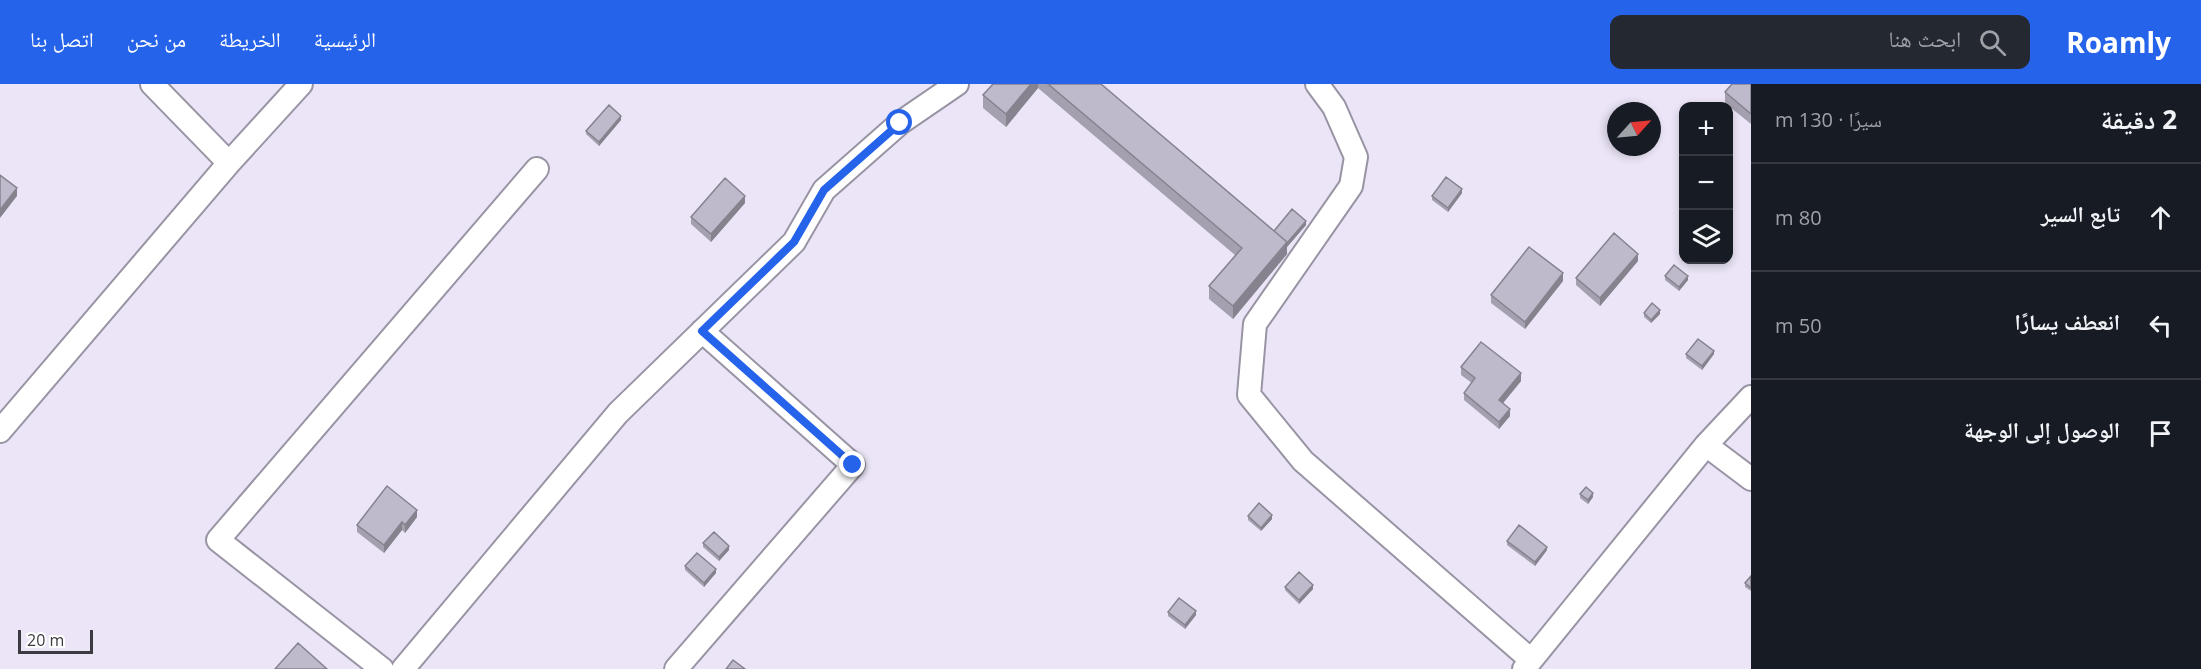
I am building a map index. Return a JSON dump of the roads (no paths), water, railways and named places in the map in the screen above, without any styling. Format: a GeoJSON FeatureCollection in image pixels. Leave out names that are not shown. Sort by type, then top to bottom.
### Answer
{"type":"FeatureCollection","features":[{"type":"Feature","properties":{"kind":"street"},"geometry":{"type":"LineString","coordinates":[[152,84],[229,163]]}},
{"type":"Feature","properties":{"kind":"street"},"geometry":{"type":"LineString","coordinates":[[0,431],[229,163],[301,84]]}},
{"type":"Feature","properties":{"kind":"street"},"geometry":{"type":"LineString","coordinates":[[403,669],[618,413],[794,242],[824,190],[900,123],[957,84]]}},
{"type":"Feature","properties":{"kind":"street"},"geometry":{"type":"LineString","coordinates":[[1317,84],[1334,107],[1356,157],[1351,186],[1254,324],[1249,395],[1303,461],[1527,665],[1706,445],[1751,397]]}},
{"type":"Feature","properties":{"kind":"street"},"geometry":{"type":"LineString","coordinates":[[382,669],[218,540],[537,169]]}},
{"type":"Feature","properties":{"kind":"street"},"geometry":{"type":"LineString","coordinates":[[676,669],[853,465],[702,331]]}},
{"type":"Feature","properties":{"kind":"street"},"geometry":{"type":"LineString","coordinates":[[1706,445],[1751,478]]}}]}
